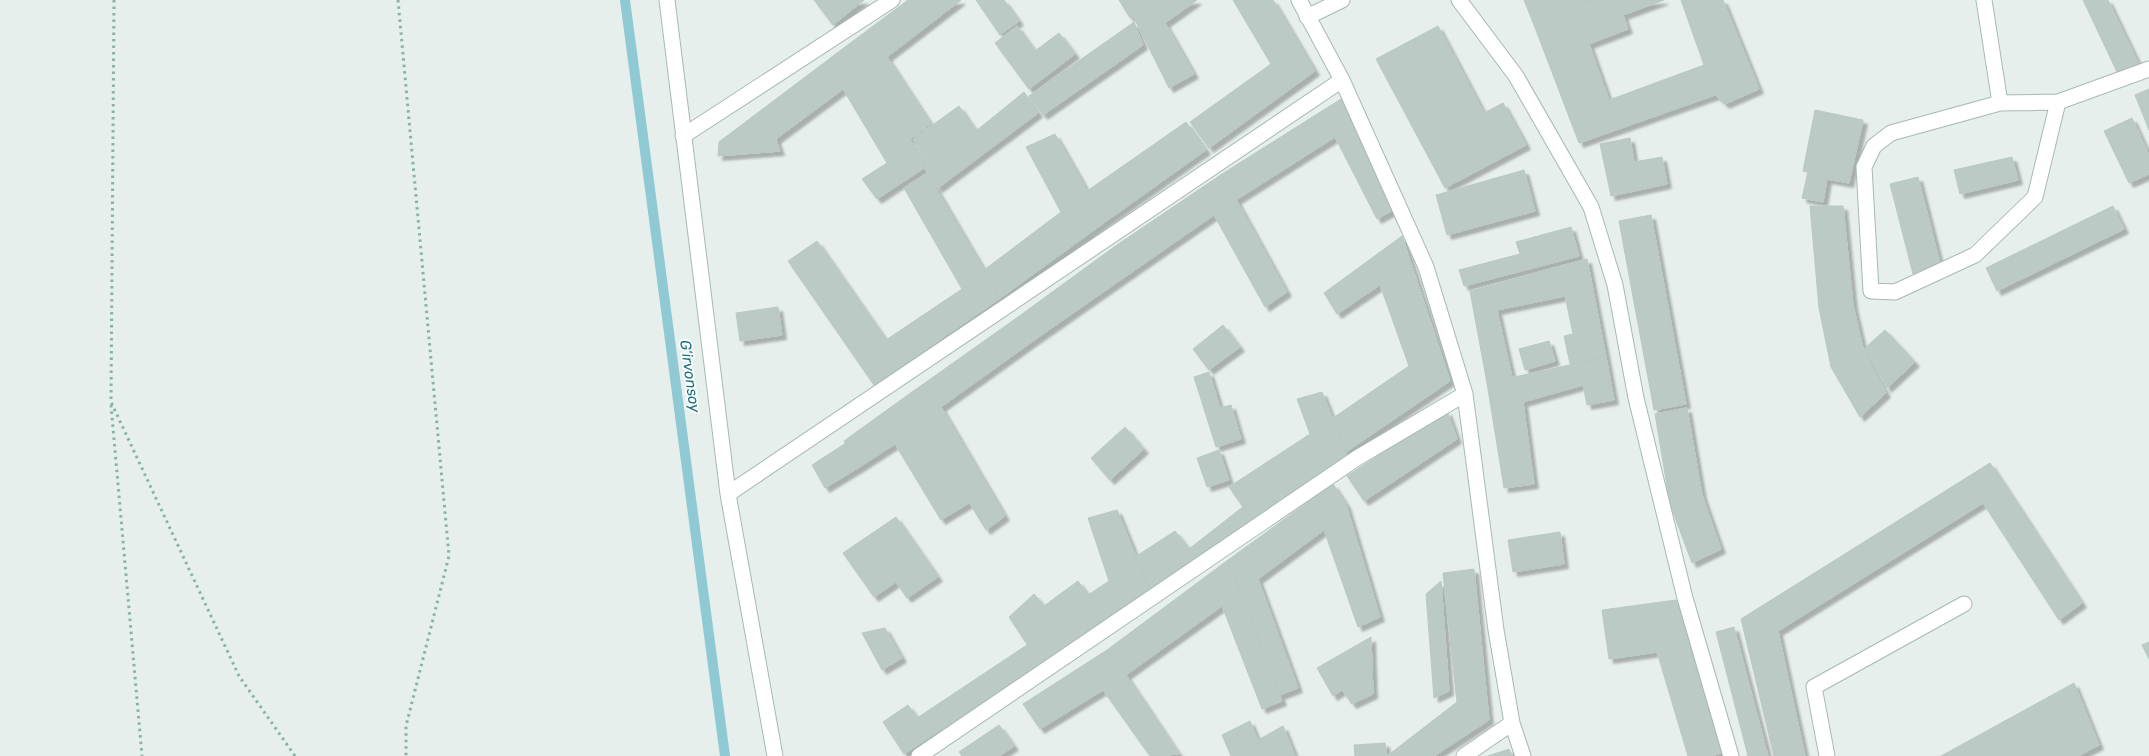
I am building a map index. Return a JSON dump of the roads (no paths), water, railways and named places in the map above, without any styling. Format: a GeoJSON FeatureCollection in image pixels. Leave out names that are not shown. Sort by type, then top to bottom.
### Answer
{"type":"FeatureCollection","features":[{"type":"Feature","properties":{"kind":"street"},"geometry":{"type":"LineString","coordinates":[[667,0],[728,494],[775,756]]}},
{"type":"Feature","properties":{"kind":"street"},"geometry":{"type":"LineString","coordinates":[[683,136],[892,0]]}},
{"type":"Feature","properties":{"kind":"street"},"geometry":{"type":"LineString","coordinates":[[1299,0],[1342,80],[1426,267],[1465,394],[1496,630],[1512,724],[1523,756]]}},
{"type":"Feature","properties":{"kind":"street"},"geometry":{"type":"LineString","coordinates":[[1307,16],[1342,0]]}},
{"type":"Feature","properties":{"kind":"street"},"geometry":{"type":"LineString","coordinates":[[1459,0],[1516,76],[1591,207],[1614,285],[1636,398],[1685,598],[1731,756]]}},
{"type":"Feature","properties":{"kind":"street"},"geometry":{"type":"LineString","coordinates":[[1984,0],[2000,103]]}},
{"type":"Feature","properties":{"kind":"street"},"geometry":{"type":"LineString","coordinates":[[2058,102],[2035,197],[1975,255],[1895,292],[1871,291],[1864,167],[1874,146],[1891,133],[2000,103],[2058,102],[2149,69]]}},
{"type":"Feature","properties":{"kind":"street"},"geometry":{"type":"LineString","coordinates":[[728,494],[1342,80]]}},
{"type":"Feature","properties":{"kind":"street"},"geometry":{"type":"LineString","coordinates":[[919,756],[1357,458],[1465,394]]}},
{"type":"Feature","properties":{"kind":"street"},"geometry":{"type":"LineString","coordinates":[[1827,756],[1814,687],[1964,604]]}},
{"type":"Feature","properties":{"kind":"street"},"geometry":{"type":"LineString","coordinates":[[1464,756],[1512,724]]}},
{"type":"Feature","properties":{"kind":"waterway","name":"G‘irvonsoy"},"geometry":{"type":"LineString","coordinates":[[625,0],[725,756]]}}]}
